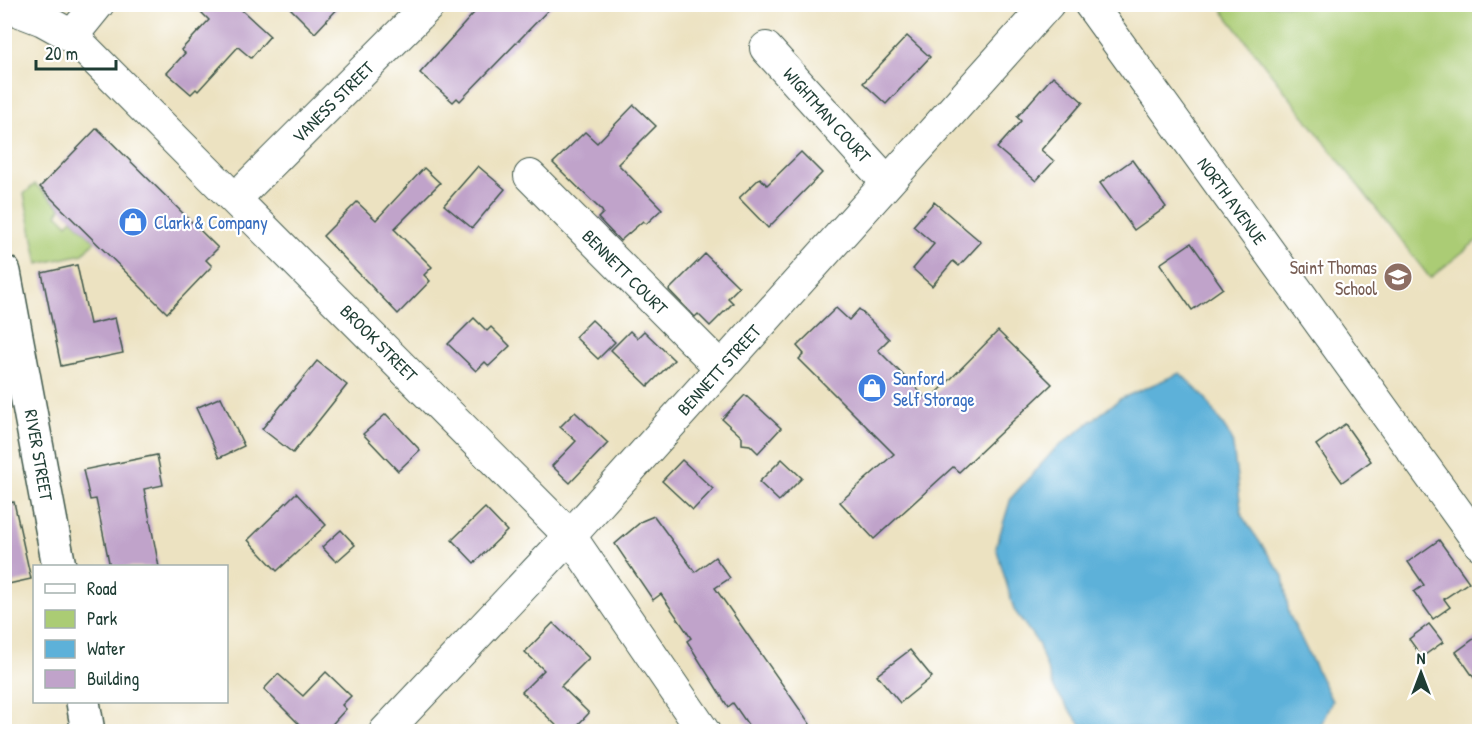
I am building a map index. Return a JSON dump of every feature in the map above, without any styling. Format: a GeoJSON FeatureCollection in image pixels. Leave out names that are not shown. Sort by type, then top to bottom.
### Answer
{"type":"FeatureCollection","features":[{"type":"Feature","properties":{"kind":"street"},"geometry":{"type":"LineString","coordinates":[[72,36],[98,4]]}},
{"type":"Feature","properties":{"kind":"street","name":"VANESS STREET"},"geometry":{"type":"LineString","coordinates":[[236,198],[430,4]]}},
{"type":"Feature","properties":{"kind":"street","name":"BENNETT STREET"},"geometry":{"type":"LineString","coordinates":[[386,732],[570,536],[1048,4]]}},
{"type":"Feature","properties":{"kind":"street","name":"NORTH AVENUE"},"geometry":{"type":"LineString","coordinates":[[1090,4],[1479,544]]}},
{"type":"Feature","properties":{"kind":"street","name":"BROOK STREET"},"geometry":{"type":"LineString","coordinates":[[4,5],[50,23],[72,36],[236,198],[570,536],[704,732]]}},
{"type":"Feature","properties":{"kind":"street","name":"WIGHTMAN COURT"},"geometry":{"type":"LineString","coordinates":[[766,48],[887,182]]}},
{"type":"Feature","properties":{"kind":"street","name":"BENNETT COURT"},"geometry":{"type":"LineString","coordinates":[[530,176],[721,368]]}},
{"type":"Feature","properties":{"kind":"street","name":"RIVER STREET"},"geometry":{"type":"LineString","coordinates":[[4,272],[59,565]]}},
{"type":"Feature","properties":{"kind":"street"},"geometry":{"type":"LineString","coordinates":[[83,703],[88,732]]}},
{"type":"Feature","properties":{"kind":"green space"},"geometry":{"type":"Polygon","coordinates":[[[1218,5],[1479,5],[1479,239],[1430,278],[1218,5]]]}},
{"type":"Feature","properties":{"kind":"green space"},"geometry":{"type":"Polygon","coordinates":[[[35,184],[61,208],[57,214],[67,224],[72,219],[95,241],[83,254],[38,264],[24,194],[35,184]]]}},
{"type":"Feature","properties":{"kind":"water"},"geometry":{"type":"Polygon","coordinates":[[[1180,373],[1206,399],[1232,439],[1242,516],[1283,576],[1289,614],[1332,701],[1318,731],[1142,732],[1137,728],[1081,725],[1054,689],[1038,643],[1014,610],[996,547],[1011,498],[1054,450],[1120,399],[1180,373]]]}},
{"type":"Feature","properties":{"kind":"building"},"geometry":{"type":"Polygon","coordinates":[[[193,4],[235,4],[270,36],[251,58],[238,47],[198,91],[196,89],[191,94],[167,73],[185,53],[181,50],[209,20],[193,4]]]}},
{"type":"Feature","properties":{"kind":"building"},"geometry":{"type":"Polygon","coordinates":[[[286,4],[342,4],[315,33],[286,4]]]}},
{"type":"Feature","properties":{"kind":"building"},"geometry":{"type":"Polygon","coordinates":[[[482,4],[554,4],[460,101],[457,98],[453,102],[420,73],[482,4]]]}},
{"type":"Feature","properties":{"kind":"building"},"geometry":{"type":"Polygon","coordinates":[[[907,36],[930,57],[886,104],[863,83],[907,36]]]}},
{"type":"Feature","properties":{"kind":"building"},"geometry":{"type":"Polygon","coordinates":[[[1053,76],[1083,102],[1041,150],[1054,161],[1036,181],[997,148],[1021,121],[1017,117],[1053,76]]]}},
{"type":"Feature","properties":{"kind":"building"},"geometry":{"type":"Polygon","coordinates":[[[634,105],[656,126],[618,164],[662,209],[646,224],[643,221],[620,241],[598,218],[603,213],[602,211],[553,163],[585,132],[597,143],[634,105]]]}},
{"type":"Feature","properties":{"kind":"building","name":"Clark & Company"},"geometry":{"type":"Polygon","coordinates":[[[97,128],[218,248],[206,260],[212,266],[167,313],[40,187],[97,128]]]}},
{"type":"Feature","properties":{"kind":"building"},"geometry":{"type":"Polygon","coordinates":[[[801,152],[822,173],[768,228],[739,198],[760,178],[767,185],[801,152]]]}},
{"type":"Feature","properties":{"kind":"building"},"geometry":{"type":"Polygon","coordinates":[[[1132,160],[1166,207],[1134,230],[1100,183],[1132,160]]]}},
{"type":"Feature","properties":{"kind":"building"},"geometry":{"type":"Polygon","coordinates":[[[478,166],[505,189],[472,228],[444,205],[478,166]]]}},
{"type":"Feature","properties":{"kind":"building"},"geometry":{"type":"Polygon","coordinates":[[[424,168],[440,183],[394,229],[432,267],[424,275],[430,281],[398,314],[323,236],[357,202],[376,220],[424,168]]]}},
{"type":"Feature","properties":{"kind":"building"},"geometry":{"type":"Polygon","coordinates":[[[934,202],[981,242],[959,266],[953,261],[932,286],[913,269],[934,244],[913,226],[934,202]]]}},
{"type":"Feature","properties":{"kind":"building"},"geometry":{"type":"Polygon","coordinates":[[[1191,243],[1223,288],[1192,310],[1160,264],[1191,243]]]}},
{"type":"Feature","properties":{"kind":"building"},"geometry":{"type":"Polygon","coordinates":[[[705,254],[739,287],[728,298],[733,303],[710,326],[698,314],[695,317],[669,290],[705,254]]]}},
{"type":"Feature","properties":{"kind":"building"},"geometry":{"type":"Polygon","coordinates":[[[77,265],[90,324],[115,318],[123,353],[61,366],[42,273],[77,265]]]}},
{"type":"Feature","properties":{"kind":"building"},"geometry":{"type":"Polygon","coordinates":[[[836,308],[849,320],[859,309],[889,339],[878,350],[929,401],[998,331],[1052,384],[959,472],[953,467],[874,539],[840,502],[894,454],[799,359],[804,354],[797,346],[836,308]]]}},
{"type":"Feature","properties":{"kind":"building"},"geometry":{"type":"Polygon","coordinates":[[[474,318],[487,331],[491,327],[510,346],[489,366],[485,362],[476,371],[448,344],[474,318]]]}},
{"type":"Feature","properties":{"kind":"building"},"geometry":{"type":"Polygon","coordinates":[[[592,320],[615,342],[598,359],[575,337],[592,320]]]}},
{"type":"Feature","properties":{"kind":"building"},"geometry":{"type":"Polygon","coordinates":[[[630,331],[637,338],[644,331],[674,360],[648,386],[611,350],[630,331]]]}},
{"type":"Feature","properties":{"kind":"building"},"geometry":{"type":"Polygon","coordinates":[[[317,361],[347,385],[293,453],[262,429],[317,361]]]}},
{"type":"Feature","properties":{"kind":"building"},"geometry":{"type":"Polygon","coordinates":[[[745,395],[781,428],[758,453],[750,445],[742,444],[742,437],[722,419],[745,395]]]}},
{"type":"Feature","properties":{"kind":"building"},"geometry":{"type":"Polygon","coordinates":[[[221,397],[244,446],[219,458],[196,408],[221,397]]]}},
{"type":"Feature","properties":{"kind":"building"},"geometry":{"type":"Polygon","coordinates":[[[575,412],[608,443],[570,483],[552,466],[576,441],[560,427],[575,412]]]}},
{"type":"Feature","properties":{"kind":"building"},"geometry":{"type":"Polygon","coordinates":[[[386,414],[420,450],[398,471],[363,434],[386,414]]]}},
{"type":"Feature","properties":{"kind":"building"},"geometry":{"type":"Polygon","coordinates":[[[1345,424],[1371,461],[1342,482],[1316,445],[1345,424]]]}},
{"type":"Feature","properties":{"kind":"building"},"geometry":{"type":"Polygon","coordinates":[[[157,455],[163,485],[144,489],[159,565],[110,565],[96,499],[90,500],[83,470],[157,455]]]}},
{"type":"Feature","properties":{"kind":"building"},"geometry":{"type":"Polygon","coordinates":[[[782,459],[802,478],[779,501],[759,482],[782,459]]]}},
{"type":"Feature","properties":{"kind":"building"},"geometry":{"type":"Polygon","coordinates":[[[682,460],[713,489],[693,510],[662,481],[682,460]]]}},
{"type":"Feature","properties":{"kind":"building"},"geometry":{"type":"Polygon","coordinates":[[[296,493],[326,525],[277,571],[248,540],[296,493]]]}},
{"type":"Feature","properties":{"kind":"building"},"geometry":{"type":"Polygon","coordinates":[[[14,502],[31,579],[4,585],[4,503],[14,502]]]}},
{"type":"Feature","properties":{"kind":"building"},"geometry":{"type":"Polygon","coordinates":[[[485,508],[507,531],[474,563],[452,540],[485,508]]]}},
{"type":"Feature","properties":{"kind":"building"},"geometry":{"type":"Polygon","coordinates":[[[654,516],[695,572],[715,557],[730,578],[715,588],[810,724],[798,732],[753,732],[733,703],[728,707],[687,641],[691,638],[661,594],[653,600],[615,544],[642,521],[654,516]]]}},
{"type":"Feature","properties":{"kind":"building"},"geometry":{"type":"Polygon","coordinates":[[[341,530],[355,545],[336,562],[322,547],[341,530]]]}},
{"type":"Feature","properties":{"kind":"building"},"geometry":{"type":"Polygon","coordinates":[[[1439,540],[1469,582],[1444,599],[1450,607],[1433,619],[1414,592],[1424,585],[1408,562],[1439,540]]]}},
{"type":"Feature","properties":{"kind":"building"},"geometry":{"type":"Polygon","coordinates":[[[553,623],[589,658],[561,686],[589,713],[571,732],[563,732],[522,692],[544,670],[525,652],[553,623]]]}},
{"type":"Feature","properties":{"kind":"building"},"geometry":{"type":"Polygon","coordinates":[[[1429,624],[1443,642],[1422,657],[1409,639],[1429,624]]]}},
{"type":"Feature","properties":{"kind":"building"},"geometry":{"type":"Polygon","coordinates":[[[1479,635],[1479,685],[1456,652],[1479,635]]]}},
{"type":"Feature","properties":{"kind":"building"},"geometry":{"type":"Polygon","coordinates":[[[910,650],[932,677],[900,703],[877,675],[910,650]]]}},
{"type":"Feature","properties":{"kind":"building"},"geometry":{"type":"Polygon","coordinates":[[[326,672],[351,696],[342,705],[346,709],[325,732],[307,732],[264,689],[278,674],[303,696],[326,672]]]}},
{"type":"Feature","properties":{"kind":"place","name":"Clark & Company"},"geometry":{"type":"Point","coordinates":[133,222]}},
{"type":"Feature","properties":{"kind":"place","name":"Saint Thomas School"},"geometry":{"type":"Point","coordinates":[1398,277]}},
{"type":"Feature","properties":{"kind":"place","name":"Sanford Self Storage"},"geometry":{"type":"Point","coordinates":[872,388]}}]}
